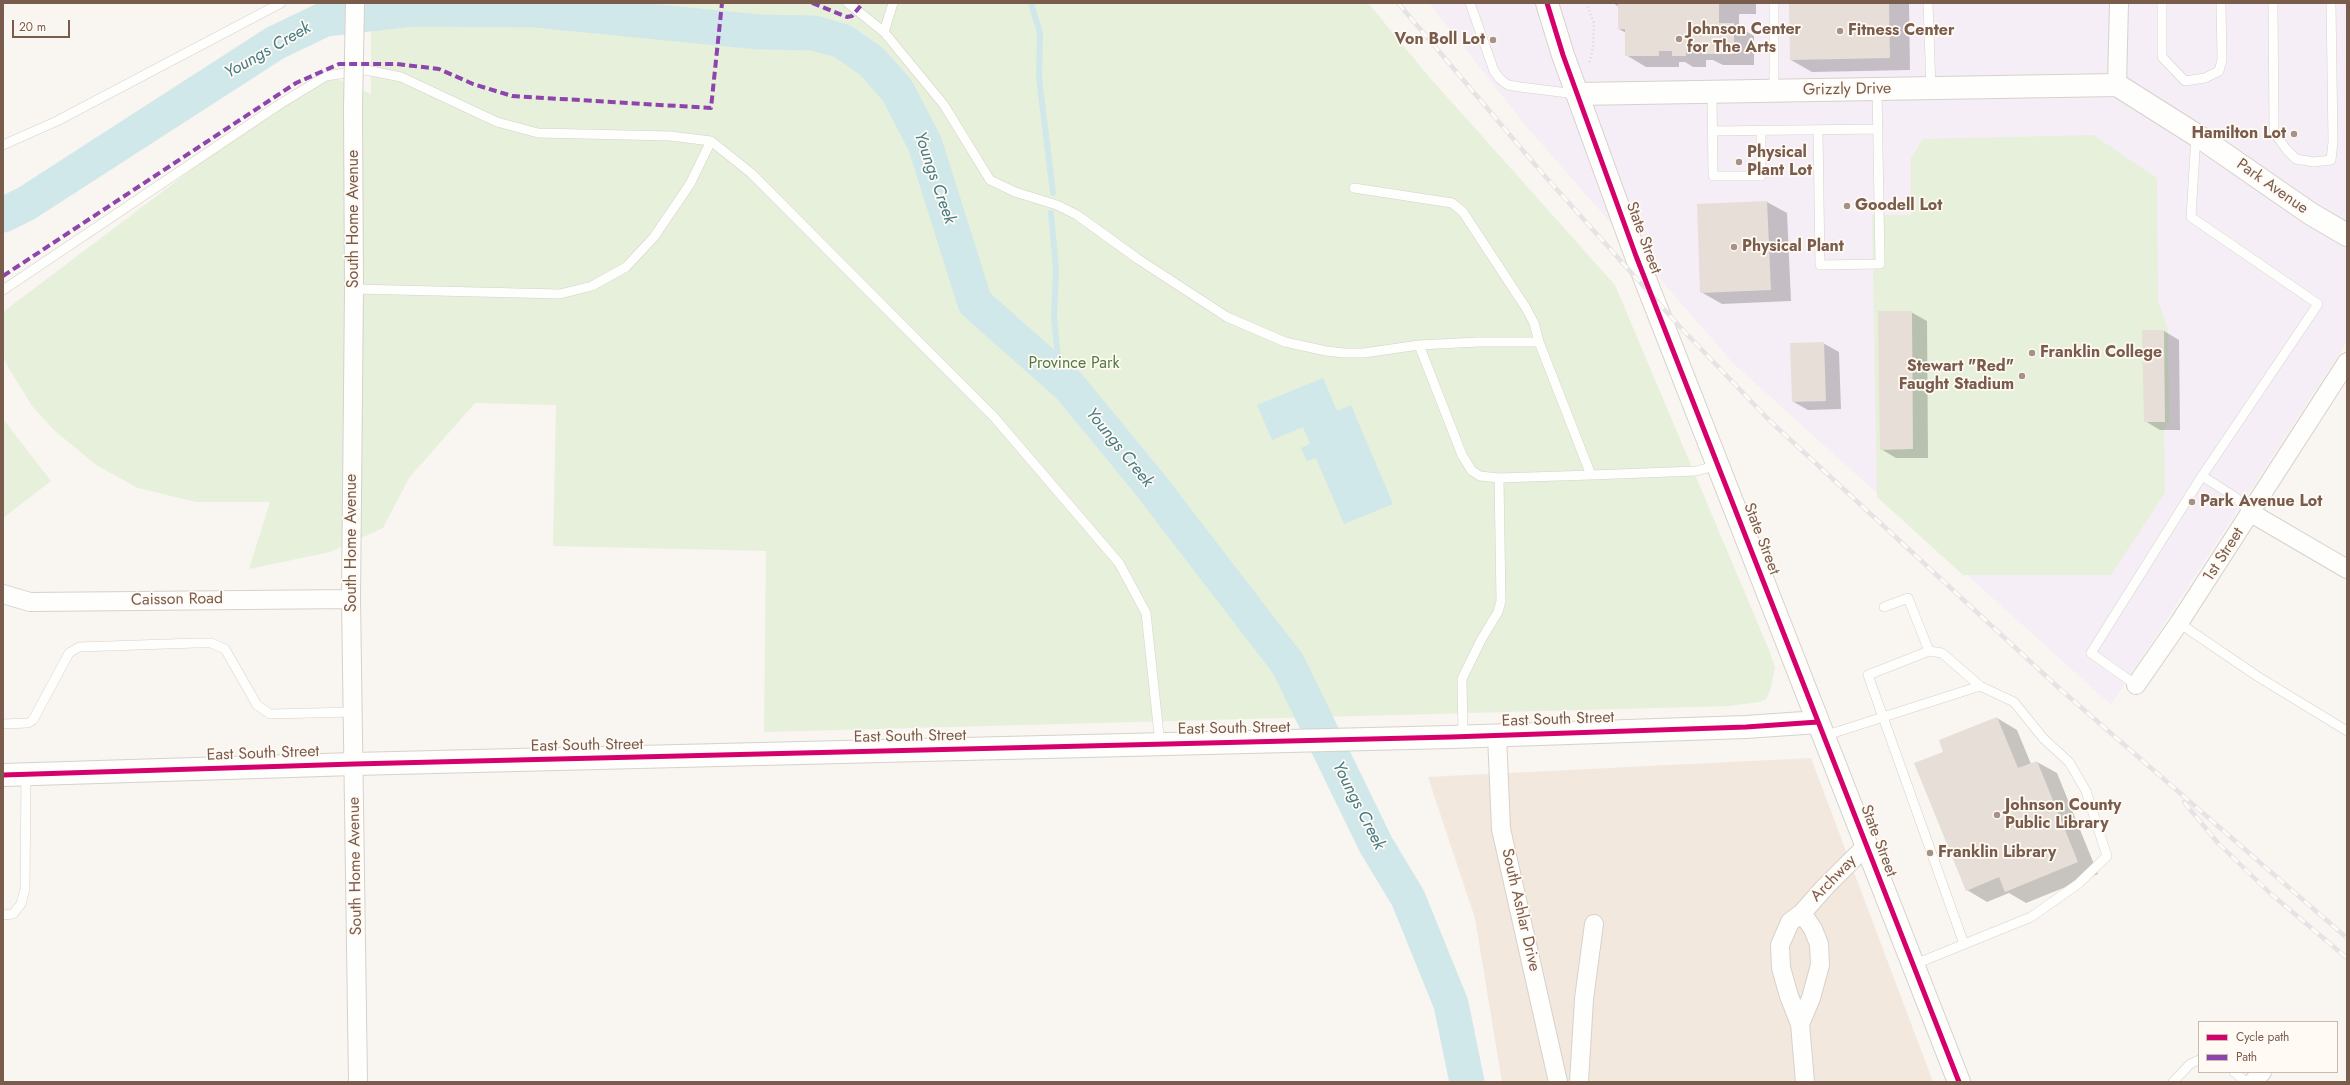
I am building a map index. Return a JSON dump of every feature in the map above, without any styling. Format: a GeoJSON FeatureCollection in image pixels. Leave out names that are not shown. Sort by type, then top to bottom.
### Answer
{"type":"FeatureCollection","features":[{"type":"Feature","properties":{"kind":"street","name":"South Home Avenue"},"geometry":{"type":"LineString","coordinates":[[356,3],[353,108],[354,289],[351,599],[354,712],[358,1082]]}},
{"type":"Feature","properties":{"kind":"street","name":"State Street"},"geometry":{"type":"LineString","coordinates":[[1547,3],[1577,94],[1636,256],[1959,1082]]}},
{"type":"Feature","properties":{"kind":"street"},"geometry":{"type":"LineString","coordinates":[[2117,85],[2119,3]]}},
{"type":"Feature","properties":{"kind":"street","name":"Grizzly Drive"},"geometry":{"type":"LineString","coordinates":[[1577,94],[2117,85]]}},
{"type":"Feature","properties":{"kind":"street","name":"Park Avenue"},"geometry":{"type":"LineString","coordinates":[[2117,85],[2196,134],[2311,214],[2347,235]]}},
{"type":"Feature","properties":{"kind":"street","name":"1st Street"},"geometry":{"type":"LineString","coordinates":[[2136,685],[2179,623],[2251,513],[2347,362]]}},
{"type":"Feature","properties":{"kind":"street"},"geometry":{"type":"LineString","coordinates":[[2251,513],[2347,569]]}},
{"type":"Feature","properties":{"kind":"street","name":"Caisson Road"},"geometry":{"type":"LineString","coordinates":[[3,594],[30,602],[351,599]]}},
{"type":"Feature","properties":{"kind":"street","name":"East South Street"},"geometry":{"type":"LineString","coordinates":[[3,775],[354,764],[1457,737],[1746,727],[1821,729]]}},
{"type":"Feature","properties":{"kind":"street","name":"South Ashlar Drive"},"geometry":{"type":"LineString","coordinates":[[1498,735],[1501,829],[1558,1082]]}},
{"type":"Feature","properties":{"kind":"street","name":"Archway"},"geometry":{"type":"LineString","coordinates":[[1805,1082],[1800,1024],[1789,996],[1781,968],[1780,945],[1790,922],[1802,913],[1824,887],[1866,846]]}},
{"type":"Feature","properties":{"kind":"street","name":"Archway"},"geometry":{"type":"LineString","coordinates":[[1800,1024],[1811,998],[1820,965],[1819,944],[1813,929],[1802,913]]}},
{"type":"Feature","properties":{"kind":"street"},"geometry":{"type":"LineString","coordinates":[[1579,1082],[1585,992],[1594,924]]}},
{"type":"Feature","properties":{"kind":"street"},"geometry":{"type":"LineString","coordinates":[[2253,1082],[2261,1073]]}},
{"type":"Feature","properties":{"kind":"lane"},"geometry":{"type":"LineString","coordinates":[[3,146],[57,121],[280,3]]}},
{"type":"Feature","properties":{"kind":"lane"},"geometry":{"type":"LineString","coordinates":[[848,3],[884,32],[944,105],[990,180],[1016,192],[1058,205],[1077,215],[1138,259],[1227,317],[1285,342],[1326,351],[1344,353],[1364,353],[1419,345],[1478,342],[1539,342]]}},
{"type":"Feature","properties":{"kind":"lane"},"geometry":{"type":"LineString","coordinates":[[884,32],[893,3]]}},
{"type":"Feature","properties":{"kind":"lane"},"geometry":{"type":"LineString","coordinates":[[1470,3],[1494,71],[1500,79],[1508,85],[1577,94]]}},
{"type":"Feature","properties":{"kind":"lane"},"geometry":{"type":"LineString","coordinates":[[1774,3],[1774,91]]}},
{"type":"Feature","properties":{"kind":"lane"},"geometry":{"type":"LineString","coordinates":[[1928,3],[1931,89]]}},
{"type":"Feature","properties":{"kind":"lane"},"geometry":{"type":"LineString","coordinates":[[2162,3],[2162,58],[2185,81],[2206,78],[2219,71],[2222,60],[2221,3]]}},
{"type":"Feature","properties":{"kind":"lane"},"geometry":{"type":"LineString","coordinates":[[2272,3],[2274,132],[2286,150],[2296,159],[2314,162],[2331,160],[2333,142],[2331,3]]}},
{"type":"Feature","properties":{"kind":"lane"},"geometry":{"type":"LineString","coordinates":[[3,290],[273,108],[326,76],[366,70],[401,77],[497,122],[538,133],[670,136],[711,141],[750,173],[994,417],[1119,563],[1146,613],[1160,744]]}},
{"type":"Feature","properties":{"kind":"lane"},"geometry":{"type":"LineString","coordinates":[[1818,130],[1820,265],[1880,264],[1877,89]]}},
{"type":"Feature","properties":{"kind":"lane"},"geometry":{"type":"LineString","coordinates":[[1712,92],[1713,176],[1762,176],[1761,130]]}},
{"type":"Feature","properties":{"kind":"lane"},"geometry":{"type":"LineString","coordinates":[[1712,131],[1878,129]]}},
{"type":"Feature","properties":{"kind":"lane"},"geometry":{"type":"LineString","coordinates":[[2136,685],[2091,654],[2202,476],[2318,304],[2191,217],[2196,134]]}},
{"type":"Feature","properties":{"kind":"lane"},"geometry":{"type":"LineString","coordinates":[[354,289],[560,294],[592,286],[626,267],[654,237],[690,184],[711,141]]}},
{"type":"Feature","properties":{"kind":"lane"},"geometry":{"type":"LineString","coordinates":[[1354,188],[1452,203],[1463,212],[1526,308],[1534,323],[1539,342],[1591,475]]}},
{"type":"Feature","properties":{"kind":"lane"},"geometry":{"type":"LineString","coordinates":[[1419,345],[1462,455],[1472,471],[1480,476],[1499,478],[1591,475],[1696,470],[1719,465]]}},
{"type":"Feature","properties":{"kind":"lane"},"geometry":{"type":"LineString","coordinates":[[2202,476],[2235,497],[2251,513]]}},
{"type":"Feature","properties":{"kind":"lane"},"geometry":{"type":"LineString","coordinates":[[1457,737],[1462,679],[1481,640],[1498,612],[1501,601],[1499,478]]}},
{"type":"Feature","properties":{"kind":"lane"},"geometry":{"type":"LineString","coordinates":[[1884,607],[1908,598],[1929,651]]}},
{"type":"Feature","properties":{"kind":"lane"},"geometry":{"type":"LineString","coordinates":[[2179,623],[2257,676],[2347,731]]}},
{"type":"Feature","properties":{"kind":"lane"},"geometry":{"type":"LineString","coordinates":[[3,724],[28,723],[33,720],[69,653],[79,647],[211,643],[225,649],[257,705],[270,714],[354,712]]}},
{"type":"Feature","properties":{"kind":"lane"},"geometry":{"type":"LineString","coordinates":[[1913,965],[2031,917],[2078,884],[2107,856],[2086,791],[2069,762],[2043,738],[2014,702],[1980,686],[1942,654],[1929,651],[1868,675],[1882,718],[1964,944]]}},
{"type":"Feature","properties":{"kind":"lane"},"geometry":{"type":"LineString","coordinates":[[1821,729],[1882,718],[1980,686]]}},
{"type":"Feature","properties":{"kind":"lane"},"geometry":{"type":"LineString","coordinates":[[3,915],[13,914],[21,904],[25,889],[26,774]]}},
{"type":"Feature","properties":{"kind":"lane"},"geometry":{"type":"LineString","coordinates":[[2173,1082],[2190,1064],[2198,1060]]}},
{"type":"Feature","properties":{"kind":"lane"},"geometry":{"type":"LineString","coordinates":[[2235,1073],[2246,1082]]}},
{"type":"Feature","properties":{"kind":"path"},"geometry":{"type":"LineString","coordinates":[[1586,3],[1594,23],[1593,47],[1588,70]]}},
{"type":"Feature","properties":{"kind":"shaded area","name":"Franklin College"},"geometry":{"type":"Polygon","coordinates":[[[1429,3],[2347,3],[2347,342],[2111,705],[1734,364],[1525,125],[1429,3]]]}},
{"type":"Feature","properties":{"kind":"shaded area"},"geometry":{"type":"Polygon","coordinates":[[[1811,758],[1933,1082],[1502,1082],[1475,918],[1428,777],[1811,758]]]}},
{"type":"Feature","properties":{"kind":"green space","name":"Province Park"},"geometry":{"type":"Polygon","coordinates":[[[371,3],[1368,3],[1431,79],[1615,285],[1769,650],[1775,667],[1770,691],[1766,699],[1759,702],[1729,706],[764,732],[766,551],[553,546],[556,405],[475,403],[409,478],[383,528],[330,552],[249,569],[270,502],[196,502],[138,488],[96,465],[55,431],[32,406],[7,365],[3,355],[3,312],[321,72],[371,94],[371,3]]]}},
{"type":"Feature","properties":{"kind":"green space","name":"Stewart \"Red\" Faught Stadium"},"geometry":{"type":"Polygon","coordinates":[[[2093,135],[2157,178],[2158,300],[2168,330],[2169,421],[2164,429],[2165,493],[2111,575],[1963,575],[1877,497],[1872,215],[1911,215],[1911,158],[1923,139],[2093,135]]]}},
{"type":"Feature","properties":{"kind":"green space"},"geometry":{"type":"Polygon","coordinates":[[[3,419],[51,481],[3,518],[3,419]]]}},
{"type":"Feature","properties":{"kind":"water"},"geometry":{"type":"Polygon","coordinates":[[[1323,378],[1337,411],[1351,405],[1393,504],[1344,524],[1316,458],[1307,461],[1301,448],[1310,444],[1303,427],[1272,440],[1257,405],[1323,378]]]}},
{"type":"Feature","properties":{"kind":"building","name":"Johnson Center for The Arts"},"geometry":{"type":"Polygon","coordinates":[[[1618,3],[1719,3],[1719,23],[1734,23],[1734,54],[1702,54],[1702,49],[1686,49],[1686,56],[1672,56],[1672,51],[1659,51],[1659,56],[1625,56],[1625,29],[1618,29],[1618,3]]]}},
{"type":"Feature","properties":{"kind":"building","name":"Fitness Center"},"geometry":{"type":"Polygon","coordinates":[[[1789,3],[1889,3],[1890,58],[1790,60],[1789,3]]]}},
{"type":"Feature","properties":{"kind":"building","name":"Physical Plant"},"geometry":{"type":"Polygon","coordinates":[[[1767,201],[1771,290],[1700,293],[1697,204],[1767,201]]]}},
{"type":"Feature","properties":{"kind":"building"},"geometry":{"type":"Polygon","coordinates":[[[1878,311],[1912,311],[1913,449],[1880,450],[1878,311]]]}},
{"type":"Feature","properties":{"kind":"building"},"geometry":{"type":"Polygon","coordinates":[[[2142,330],[2164,330],[2165,422],[2144,422],[2142,330]]]}},
{"type":"Feature","properties":{"kind":"building"},"geometry":{"type":"Polygon","coordinates":[[[1824,342],[1826,401],[1792,402],[1790,343],[1824,342]]]}},
{"type":"Feature","properties":{"kind":"building","name":"Johnson County Public Library"},"geometry":{"type":"Polygon","coordinates":[[[1997,717],[2018,768],[2037,761],[2078,862],[2005,892],[1999,877],[1966,891],[1914,763],[1943,752],[1939,740],[1997,717]]]}},
{"type":"Feature","properties":{"kind":"waterway"},"geometry":{"type":"LineString","coordinates":[[1031,3],[1040,33],[1039,78],[1053,193]]}},
{"type":"Feature","properties":{"kind":"waterway","name":"Youngs Creek"},"geometry":{"type":"LineString","coordinates":[[3,215],[27,203],[275,43],[325,19],[412,9],[536,10],[759,32],[814,33],[842,41],[871,61],[897,90],[925,144],[975,303],[1069,386],[1148,482],[1288,664],[1376,845],[1408,898],[1451,1004],[1467,1082]]}},
{"type":"Feature","properties":{"kind":"waterway"},"geometry":{"type":"LineString","coordinates":[[1051,213],[1056,269],[1054,319],[1058,356],[1069,386]]}},
{"type":"Feature","properties":{"kind":"railway"},"geometry":{"type":"LineString","coordinates":[[1398,3],[1543,174],[1680,327],[1770,421],[2060,689],[2347,938]]}},
{"type":"Feature","properties":{"kind":"railway"},"geometry":{"type":"LineString","coordinates":[[2184,802],[2218,843],[2271,894],[2347,958]]}},
{"type":"Feature","properties":{"kind":"marked path"},"geometry":{"type":"LineString","coordinates":[[3,276],[296,83],[339,64],[397,64],[439,69],[473,84],[512,96],[711,108],[722,3]]}},
{"type":"Feature","properties":{"kind":"marked path"},"geometry":{"type":"LineString","coordinates":[[812,3],[847,17],[852,16],[863,3]]}},
{"type":"Feature","properties":{"kind":"cycle path"},"geometry":{"type":"LineString","coordinates":[[1547,3],[1563,55],[1636,256],[1959,1082]]}},
{"type":"Feature","properties":{"kind":"cycle path"},"geometry":{"type":"LineString","coordinates":[[3,775],[354,764],[1451,737],[1746,727],[1818,722]]}},
{"type":"Feature","properties":{"kind":"place","name":"Fitness Center"},"geometry":{"type":"Point","coordinates":[1840,31]}},
{"type":"Feature","properties":{"kind":"place","name":"Johnson Center for The Arts"},"geometry":{"type":"Point","coordinates":[1679,39]}},
{"type":"Feature","properties":{"kind":"place","name":"Von Boll Lot"},"geometry":{"type":"Point","coordinates":[1493,40]}},
{"type":"Feature","properties":{"kind":"place","name":"Hamilton Lot"},"geometry":{"type":"Point","coordinates":[2294,134]}},
{"type":"Feature","properties":{"kind":"place","name":"Physical Plant Lot"},"geometry":{"type":"Point","coordinates":[1739,162]}},
{"type":"Feature","properties":{"kind":"place","name":"Goodell Lot"},"geometry":{"type":"Point","coordinates":[1847,206]}},
{"type":"Feature","properties":{"kind":"place","name":"Physical Plant"},"geometry":{"type":"Point","coordinates":[1734,247]}},
{"type":"Feature","properties":{"kind":"place","name":"Franklin College"},"geometry":{"type":"Point","coordinates":[2032,353]}},
{"type":"Feature","properties":{"kind":"place","name":"Stewart \"Red\" Faught Stadium"},"geometry":{"type":"Point","coordinates":[2022,376]}},
{"type":"Feature","properties":{"kind":"place","name":"Park Avenue Lot"},"geometry":{"type":"Point","coordinates":[2192,502]}},
{"type":"Feature","properties":{"kind":"place","name":"Johnson County Public Library"},"geometry":{"type":"Point","coordinates":[1997,815]}},
{"type":"Feature","properties":{"kind":"place","name":"Franklin Library"},"geometry":{"type":"Point","coordinates":[1930,853]}}]}
